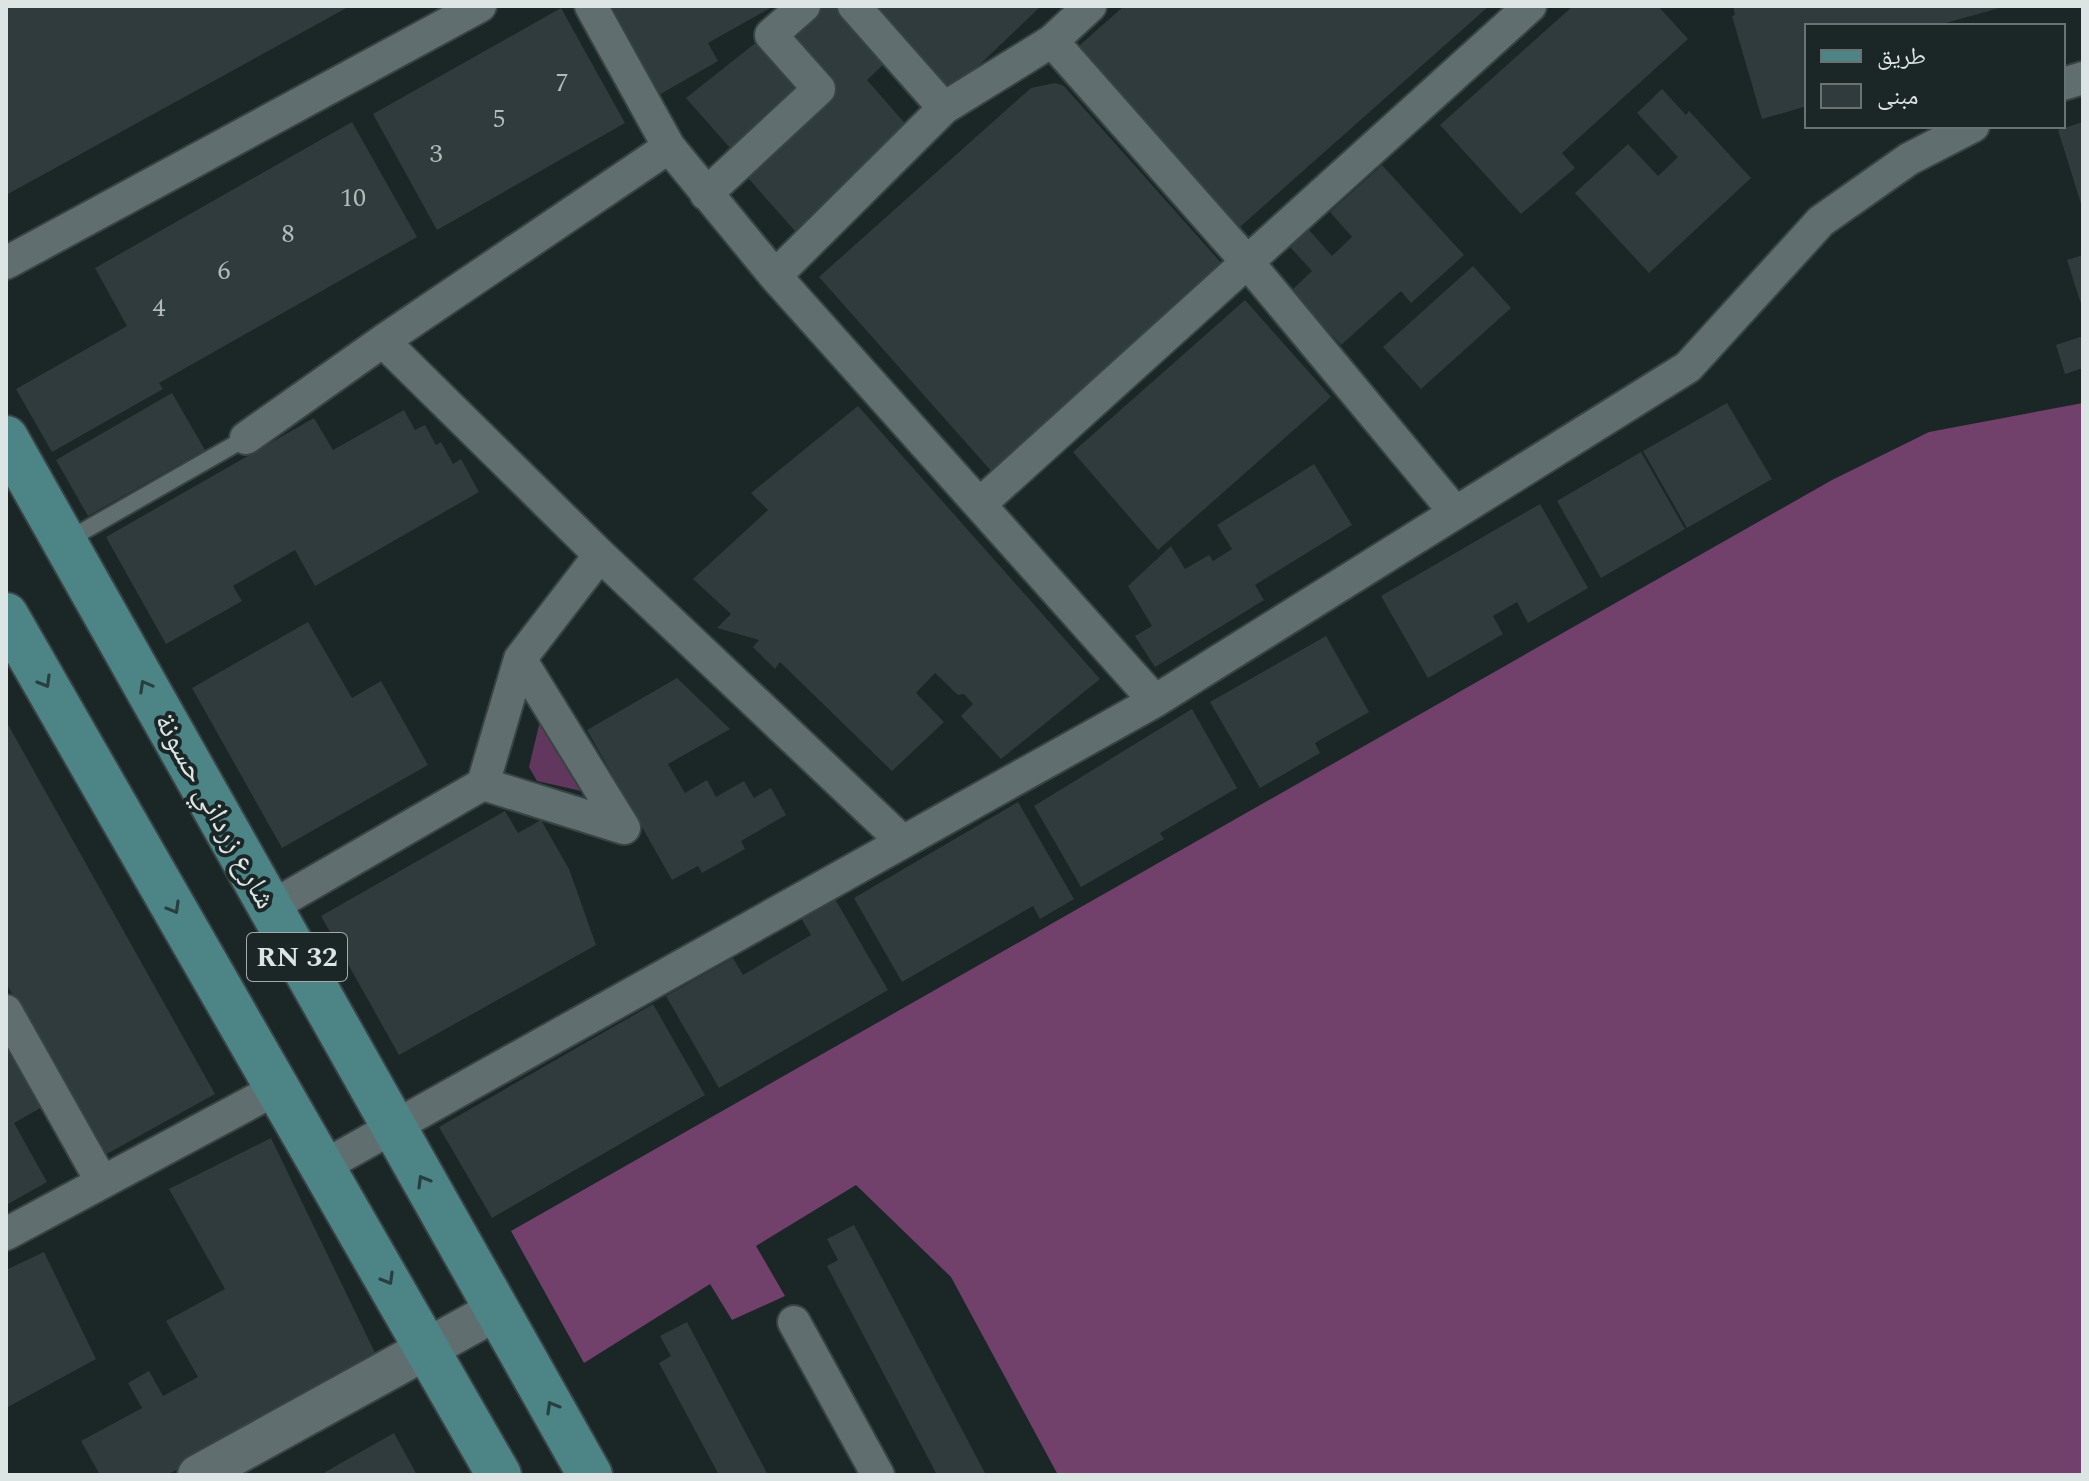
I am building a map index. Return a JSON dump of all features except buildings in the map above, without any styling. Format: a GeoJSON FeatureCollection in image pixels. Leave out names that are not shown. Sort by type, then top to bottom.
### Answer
{"type":"FeatureCollection","features":[{"type":"Feature","properties":{"kind":"main road","name":"شارع زرداني حسونة"},"geometry":{"type":"LineString","coordinates":[[6,438],[590,1475]]}},
{"type":"Feature","properties":{"kind":"main road","name":"RN 32"},"geometry":{"type":"LineString","coordinates":[[6,615],[499,1475]]}},
{"type":"Feature","properties":{"kind":"street"},"geometry":{"type":"LineString","coordinates":[[6,263],[480,6]]}},
{"type":"Feature","properties":{"kind":"street"},"geometry":{"type":"LineString","coordinates":[[591,6],[669,147],[706,194],[775,276],[1155,701]]}},
{"type":"Feature","properties":{"kind":"street"},"geometry":{"type":"LineString","coordinates":[[706,194],[819,89],[771,35],[804,6]]}},
{"type":"Feature","properties":{"kind":"street"},"geometry":{"type":"LineString","coordinates":[[854,6],[944,108]]}},
{"type":"Feature","properties":{"kind":"street"},"geometry":{"type":"LineString","coordinates":[[775,276],[944,108],[1052,41],[1090,6]]}},
{"type":"Feature","properties":{"kind":"street"},"geometry":{"type":"LineString","coordinates":[[981,503],[1249,264],[1530,6]]}},
{"type":"Feature","properties":{"kind":"street"},"geometry":{"type":"LineString","coordinates":[[1052,41],[1249,264],[1455,512]]}},
{"type":"Feature","properties":{"kind":"street"},"geometry":{"type":"LineString","coordinates":[[324,1166],[901,840],[1155,701],[1688,367],[1821,221],[1909,159],[1969,128]]}},
{"type":"Feature","properties":{"kind":"street"},"geometry":{"type":"LineString","coordinates":[[246,438],[669,147]]}},
{"type":"Feature","properties":{"kind":"street"},"geometry":{"type":"LineString","coordinates":[[383,341],[600,555],[901,840]]}},
{"type":"Feature","properties":{"kind":"street"},"geometry":{"type":"LineString","coordinates":[[269,908],[483,784],[520,659],[600,555]]}},
{"type":"Feature","properties":{"kind":"street"},"geometry":{"type":"LineString","coordinates":[[483,784],[624,828],[520,659]]}},
{"type":"Feature","properties":{"kind":"street"},"geometry":{"type":"LineString","coordinates":[[6,1011],[102,1182]]}},
{"type":"Feature","properties":{"kind":"street"},"geometry":{"type":"LineString","coordinates":[[6,1234],[278,1088]]}},
{"type":"Feature","properties":{"kind":"street"},"geometry":{"type":"LineString","coordinates":[[198,1475],[497,1310]]}},
{"type":"Feature","properties":{"kind":"street"},"geometry":{"type":"LineString","coordinates":[[794,1322],[878,1475]]}},
{"type":"Feature","properties":{"kind":"lane"},"geometry":{"type":"LineString","coordinates":[[64,542],[246,438]]}},
{"type":"Feature","properties":{"kind":"shaded area"},"geometry":{"type":"Polygon","coordinates":[[[2083,403],[2083,1475],[1058,1475],[951,1277],[856,1185],[756,1246],[785,1296],[732,1320],[710,1284],[584,1363],[511,1231],[1832,480],[1929,432],[2083,403]]]}},
{"type":"Feature","properties":{"kind":"shaded area"},"geometry":{"type":"Polygon","coordinates":[[[541,717],[590,793],[537,781],[529,767],[541,717]]]}}]}
